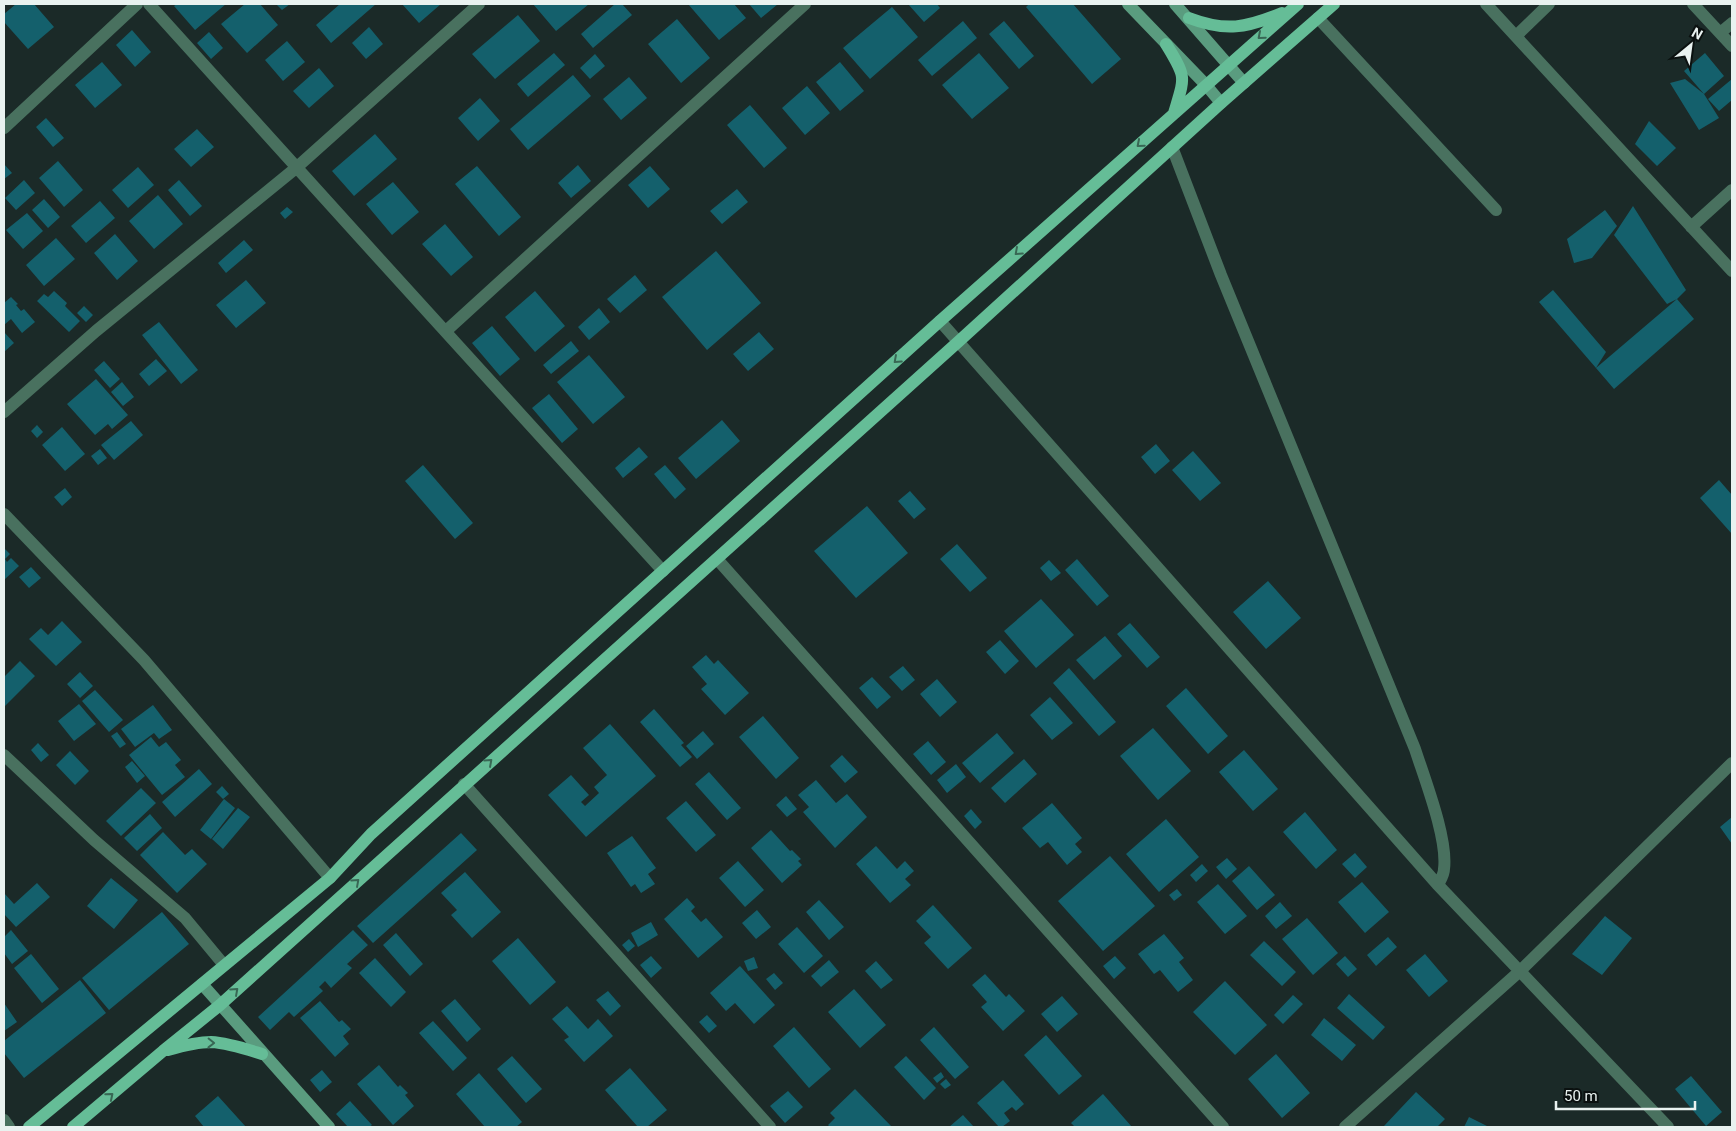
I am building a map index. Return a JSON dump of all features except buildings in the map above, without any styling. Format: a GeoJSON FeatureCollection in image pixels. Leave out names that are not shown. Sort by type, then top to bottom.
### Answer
{"type":"FeatureCollection","features":[{"type":"Feature","properties":{"kind":"main road"},"geometry":{"type":"LineString","coordinates":[[73,1127],[220,1005],[958,342],[1221,102],[1334,4]]}},
{"type":"Feature","properties":{"kind":"main road"},"geometry":{"type":"LineString","coordinates":[[1189,18],[1223,27],[1245,27],[1296,6]]}},
{"type":"Feature","properties":{"kind":"main road"},"geometry":{"type":"LineString","coordinates":[[29,1127],[330,878],[370,834],[940,321],[1296,6]]}},
{"type":"Feature","properties":{"kind":"main road"},"geometry":{"type":"LineString","coordinates":[[1166,44],[1182,69],[1183,76],[1183,84],[1174,114]]}},
{"type":"Feature","properties":{"kind":"main road"},"geometry":{"type":"LineString","coordinates":[[163,1051],[192,1044],[211,1042],[232,1045],[262,1054]]}},
{"type":"Feature","properties":{"kind":"street"},"geometry":{"type":"LineString","coordinates":[[4,128],[137,4]]}},
{"type":"Feature","properties":{"kind":"street"},"geometry":{"type":"LineString","coordinates":[[149,4],[663,571]]}},
{"type":"Feature","properties":{"kind":"street"},"geometry":{"type":"LineString","coordinates":[[4,412],[96,331],[296,168],[479,4]]}},
{"type":"Feature","properties":{"kind":"street"},"geometry":{"type":"LineString","coordinates":[[446,331],[806,4]]}},
{"type":"Feature","properties":{"kind":"street"},"geometry":{"type":"LineString","coordinates":[[1128,4],[1221,102]]}},
{"type":"Feature","properties":{"kind":"street"},"geometry":{"type":"LineString","coordinates":[[1175,4],[1244,83]]}},
{"type":"Feature","properties":{"kind":"street"},"geometry":{"type":"LineString","coordinates":[[1486,4],[1732,271]]}},
{"type":"Feature","properties":{"kind":"street"},"geometry":{"type":"LineString","coordinates":[[1516,36],[1549,4]]}},
{"type":"Feature","properties":{"kind":"street"},"geometry":{"type":"LineString","coordinates":[[1693,4],[1732,46]]}},
{"type":"Feature","properties":{"kind":"street"},"geometry":{"type":"LineString","coordinates":[[1318,18],[1496,210]]}},
{"type":"Feature","properties":{"kind":"street"},"geometry":{"type":"LineString","coordinates":[[1720,33],[1732,22]]}},
{"type":"Feature","properties":{"kind":"street"},"geometry":{"type":"LineString","coordinates":[[1172,147],[1221,275],[1416,749],[1445,853],[1444,871],[1437,884]]}},
{"type":"Feature","properties":{"kind":"street"},"geometry":{"type":"LineString","coordinates":[[1692,227],[1732,190]]}},
{"type":"Feature","properties":{"kind":"street"},"geometry":{"type":"LineString","coordinates":[[940,321],[1437,884],[1668,1127]]}},
{"type":"Feature","properties":{"kind":"street"},"geometry":{"type":"LineString","coordinates":[[4,514],[144,660],[330,878]]}},
{"type":"Feature","properties":{"kind":"street"},"geometry":{"type":"LineString","coordinates":[[717,559],[1223,1127]]}},
{"type":"Feature","properties":{"kind":"street"},"geometry":{"type":"LineString","coordinates":[[4,755],[94,840],[185,918],[224,965]]}},
{"type":"Feature","properties":{"kind":"street"},"geometry":{"type":"LineString","coordinates":[[1345,1127],[1520,971],[1732,763]]}},
{"type":"Feature","properties":{"kind":"street"},"geometry":{"type":"LineString","coordinates":[[464,784],[770,1127]]}},
{"type":"Feature","properties":{"kind":"street"},"geometry":{"type":"LineString","coordinates":[[202,984],[262,1054],[329,1127]]}},
{"type":"Feature","properties":{"kind":"street"},"geometry":{"type":"LineString","coordinates":[[4,1120],[9,1127]]}}]}
